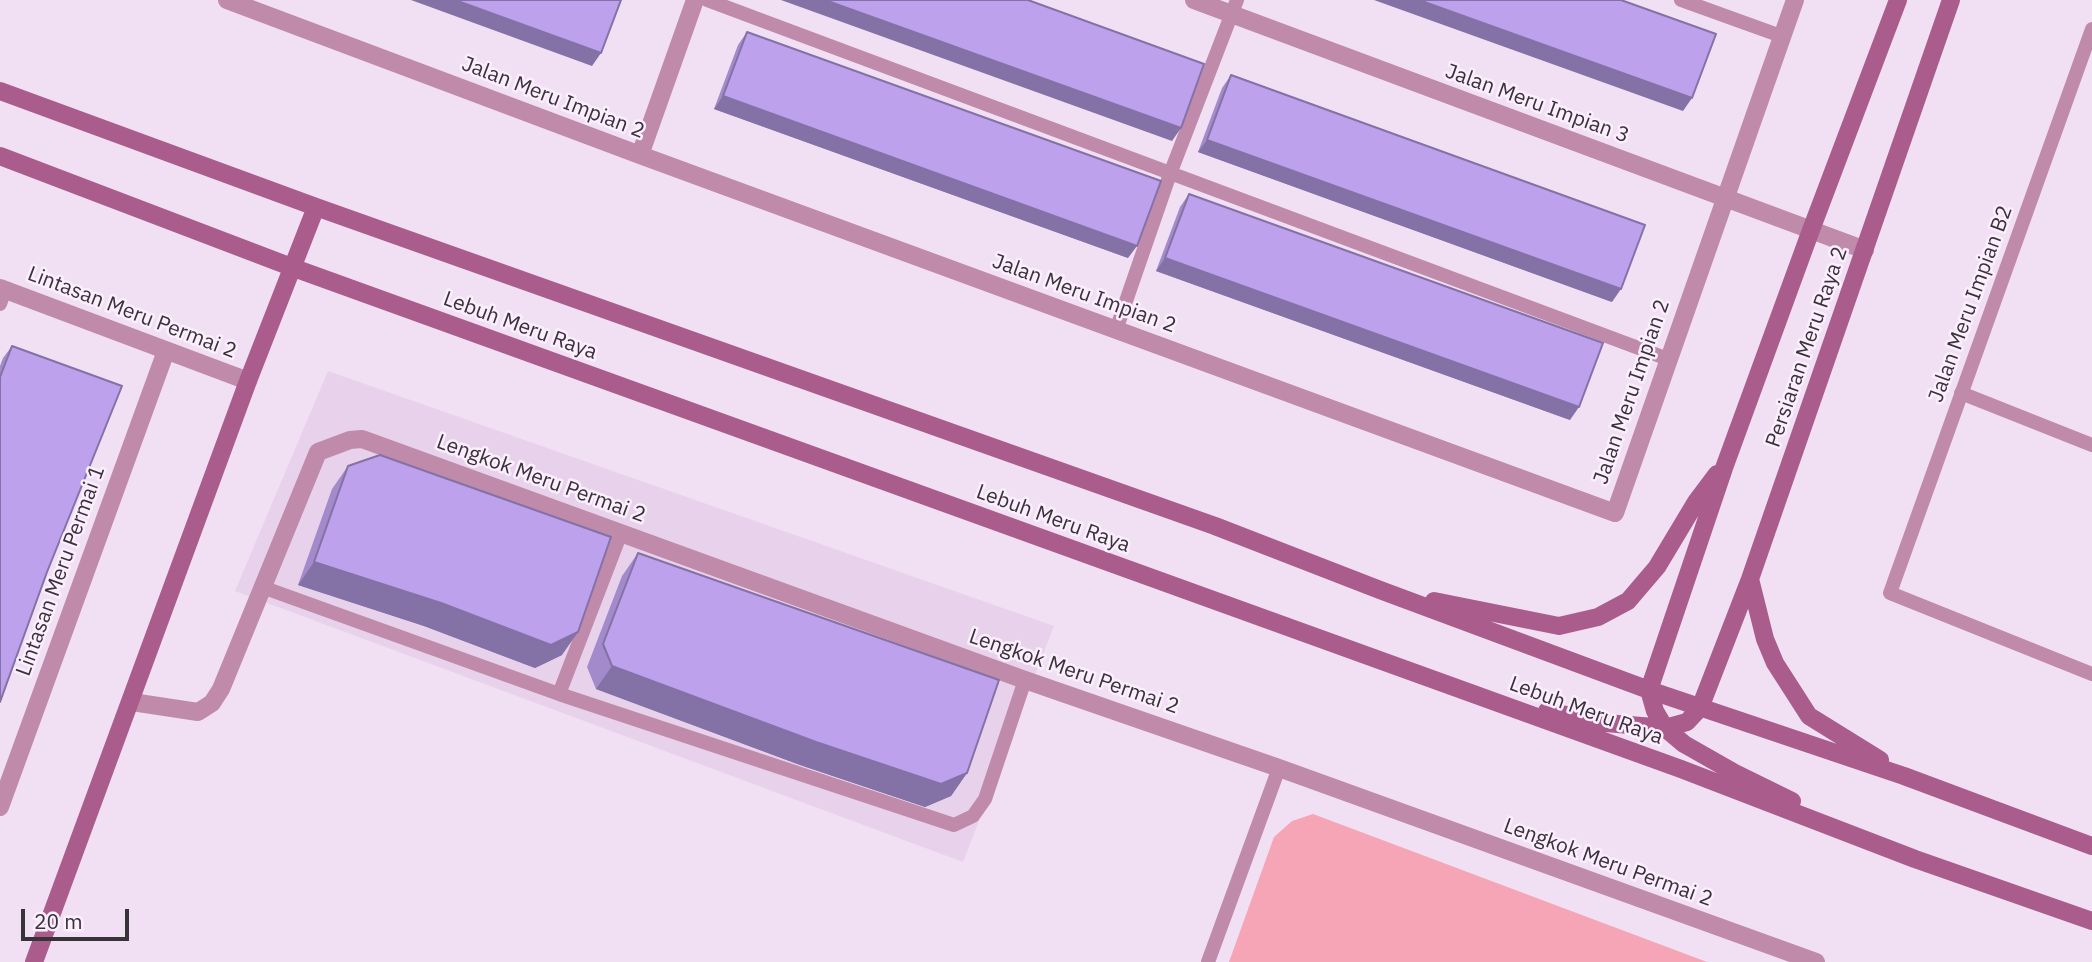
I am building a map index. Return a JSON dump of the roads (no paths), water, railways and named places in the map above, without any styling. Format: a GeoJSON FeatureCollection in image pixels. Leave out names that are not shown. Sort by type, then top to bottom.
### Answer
{"type":"FeatureCollection","features":[{"type":"Feature","properties":{"kind":"main road","name":"Persiaran Meru Raya 2"},"geometry":{"type":"LineString","coordinates":[[1649,690],[1728,459],[1898,0]]}},
{"type":"Feature","properties":{"kind":"main road","name":"Persiaran Meru Raya 2"},"geometry":{"type":"LineString","coordinates":[[1700,708],[1750,579],[1951,0]]}},
{"type":"Feature","properties":{"kind":"main road"},"geometry":{"type":"LineString","coordinates":[[1932,54],[1961,0]]}},
{"type":"Feature","properties":{"kind":"main road","name":"Lebuh Meru Raya"},"geometry":{"type":"LineString","coordinates":[[0,91],[316,207],[1215,526],[1649,690],[1905,776],[2092,846]]}},
{"type":"Feature","properties":{"kind":"main road","name":"Lebuh Meru Raya"},"geometry":{"type":"LineString","coordinates":[[0,156],[293,268],[1681,769],[1915,859],[2092,921]]}},
{"type":"Feature","properties":{"kind":"main road"},"geometry":{"type":"LineString","coordinates":[[34,962],[248,381],[316,207]]}},
{"type":"Feature","properties":{"kind":"main road"},"geometry":{"type":"LineString","coordinates":[[1380,590],[1559,626],[1598,617],[1628,601],[1657,567],[1696,502],[1728,459]]}},
{"type":"Feature","properties":{"kind":"main road"},"geometry":{"type":"LineString","coordinates":[[1750,579],[1765,639],[1775,663],[1809,716],[1905,776]]}},
{"type":"Feature","properties":{"kind":"main road"},"geometry":{"type":"LineString","coordinates":[[1649,690],[1654,711],[1665,728],[1684,744],[1735,773],[1915,859]]}},
{"type":"Feature","properties":{"kind":"main road"},"geometry":{"type":"LineString","coordinates":[[1475,696],[1605,723],[1665,728],[1687,722],[1700,708]]}},
{"type":"Feature","properties":{"kind":"street","name":"Jalan Meru Impian 2"},"geometry":{"type":"LineString","coordinates":[[227,0],[640,155],[1615,513],[1795,0]]}},
{"type":"Feature","properties":{"kind":"street"},"geometry":{"type":"LineString","coordinates":[[640,155],[695,0]]}},
{"type":"Feature","properties":{"kind":"street","name":"Jalan Meru Impian 3"},"geometry":{"type":"LineString","coordinates":[[1194,0],[1234,7],[1724,198],[1865,250]]}},
{"type":"Feature","properties":{"kind":"street","name":"Lintasan Meru Permai 2"},"geometry":{"type":"LineString","coordinates":[[2,294],[248,381]]}},
{"type":"Feature","properties":{"kind":"street","name":"Lintasan Meru Permai 1"},"geometry":{"type":"LineString","coordinates":[[0,807],[166,351]]}},
{"type":"Feature","properties":{"kind":"street","name":"Lengkok Meru Permai 2"},"geometry":{"type":"LineString","coordinates":[[262,587],[318,452],[350,440],[362,439],[1816,962]]}},
{"type":"Feature","properties":{"kind":"street"},"geometry":{"type":"LineString","coordinates":[[132,702],[198,712],[212,703],[221,689],[262,587]]}},
{"type":"Feature","properties":{"kind":"lane"},"geometry":{"type":"LineString","coordinates":[[707,0],[1668,359]]}},
{"type":"Feature","properties":{"kind":"lane"},"geometry":{"type":"LineString","coordinates":[[1681,0],[1782,36]]}},
{"type":"Feature","properties":{"kind":"lane"},"geometry":{"type":"LineString","coordinates":[[1116,330],[1170,174],[1234,7]]}},
{"type":"Feature","properties":{"kind":"lane","name":"Jalan Meru Impian B2"},"geometry":{"type":"LineString","coordinates":[[2092,29],[1890,593],[2092,674]]}},
{"type":"Feature","properties":{"kind":"lane"},"geometry":{"type":"LineString","coordinates":[[1961,393],[2092,444]]}},
{"type":"Feature","properties":{"kind":"lane"},"geometry":{"type":"LineString","coordinates":[[559,694],[621,533]]}},
{"type":"Feature","properties":{"kind":"lane"},"geometry":{"type":"LineString","coordinates":[[262,587],[559,694],[954,825],[973,816],[985,799],[1026,680]]}},
{"type":"Feature","properties":{"kind":"lane"},"geometry":{"type":"LineString","coordinates":[[1208,962],[1279,768]]}}]}
